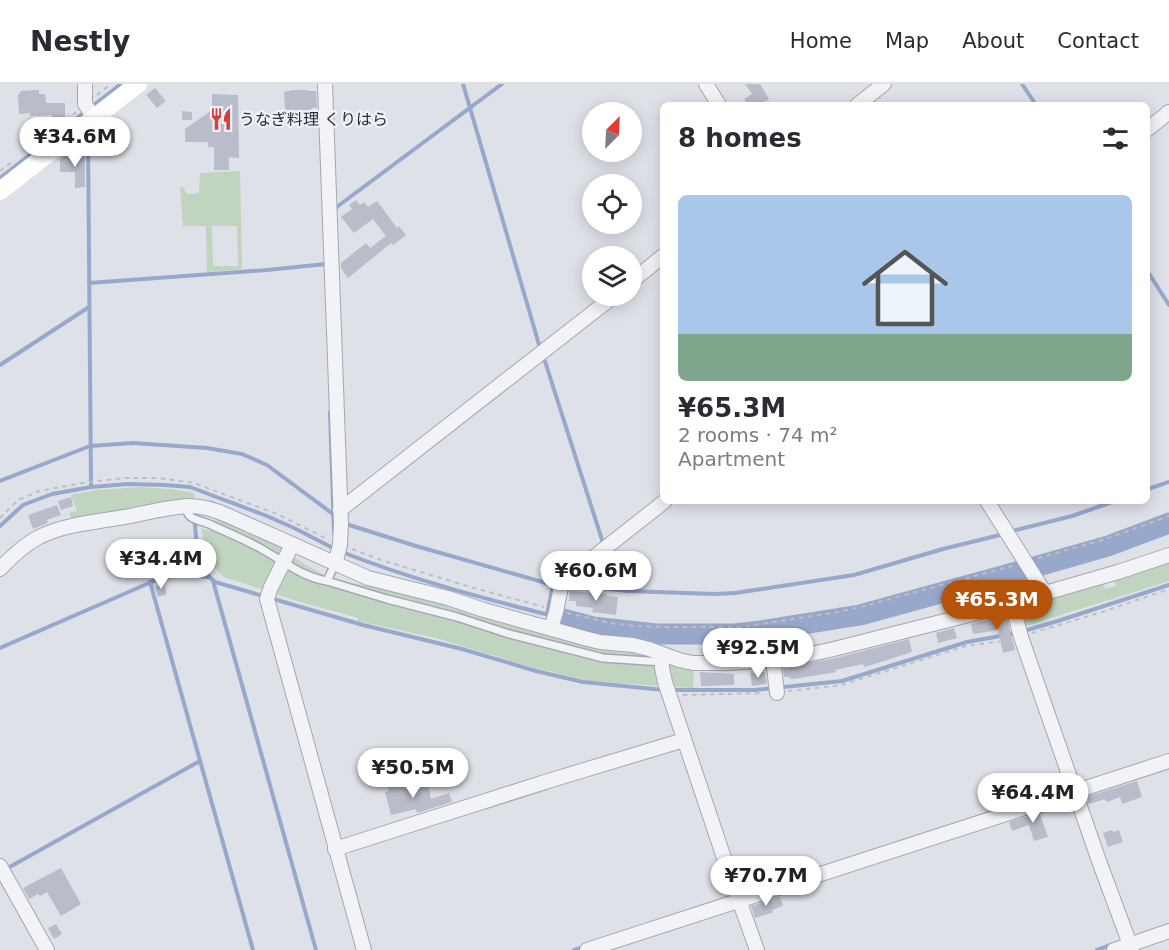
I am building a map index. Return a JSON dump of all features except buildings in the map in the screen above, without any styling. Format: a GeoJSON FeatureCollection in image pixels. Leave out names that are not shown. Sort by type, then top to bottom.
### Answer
{"type":"FeatureCollection","features":[{"type":"Feature","properties":{"kind":"street"},"geometry":{"type":"LineString","coordinates":[[85,84],[90,113]]}},
{"type":"Feature","properties":{"kind":"street"},"geometry":{"type":"LineString","coordinates":[[0,191],[90,113],[138,84]]}},
{"type":"Feature","properties":{"kind":"street"},"geometry":{"type":"LineString","coordinates":[[326,84],[340,510],[338,552]]}},
{"type":"Feature","properties":{"kind":"street"},"geometry":{"type":"LineString","coordinates":[[706,84],[718,102]]}},
{"type":"Feature","properties":{"kind":"street"},"geometry":{"type":"LineString","coordinates":[[861,102],[884,84]]}},
{"type":"Feature","properties":{"kind":"street"},"geometry":{"type":"LineString","coordinates":[[1150,127],[1169,112]]}},
{"type":"Feature","properties":{"kind":"street"},"geometry":{"type":"LineString","coordinates":[[642,273],[660,258]]}},
{"type":"Feature","properties":{"kind":"street"},"geometry":{"type":"LineString","coordinates":[[340,510],[601,306]]}},
{"type":"Feature","properties":{"kind":"street"},"geometry":{"type":"LineString","coordinates":[[553,616],[563,583],[572,573],[662,504]]}},
{"type":"Feature","properties":{"kind":"street"},"geometry":{"type":"LineString","coordinates":[[989,504],[1045,593]]}},
{"type":"Feature","properties":{"kind":"street"},"geometry":{"type":"LineString","coordinates":[[0,569],[26,545],[54,531],[161,510],[201,507],[213,509],[292,545],[338,552],[369,578],[448,598],[484,610],[553,616],[600,642],[633,645],[662,658],[693,663],[726,663],[773,659],[834,649],[1012,604],[1169,555]]}},
{"type":"Feature","properties":{"kind":"street"},"geometry":{"type":"LineString","coordinates":[[292,545],[268,596],[270,612],[339,847],[363,950]]}},
{"type":"Feature","properties":{"kind":"street"},"geometry":{"type":"LineString","coordinates":[[1012,604],[1018,635],[1072,792],[1126,935],[1126,946],[1169,931]]}},
{"type":"Feature","properties":{"kind":"street"},"geometry":{"type":"LineString","coordinates":[[662,658],[662,675],[681,741],[724,858],[736,902],[757,950]]}},
{"type":"Feature","properties":{"kind":"street"},"geometry":{"type":"LineString","coordinates":[[773,659],[777,689]]}},
{"type":"Feature","properties":{"kind":"street"},"geometry":{"type":"LineString","coordinates":[[339,847],[681,741]]}},
{"type":"Feature","properties":{"kind":"street"},"geometry":{"type":"LineString","coordinates":[[587,950],[1169,761]]}},
{"type":"Feature","properties":{"kind":"street"},"geometry":{"type":"LineString","coordinates":[[2,872],[47,950]]}},
{"type":"Feature","properties":{"kind":"lane"},"geometry":{"type":"LineString","coordinates":[[186,507],[186,514],[190,518],[251,543],[306,575],[603,658],[662,658]]}},
{"type":"Feature","properties":{"kind":"lane"},"geometry":{"type":"LineString","coordinates":[[327,581],[338,552]]}},
{"type":"Feature","properties":{"kind":"path"},"geometry":{"type":"LineString","coordinates":[[0,518],[18,500],[39,491],[93,482]]}},
{"type":"Feature","properties":{"kind":"path"},"geometry":{"type":"LineString","coordinates":[[338,552],[381,560],[508,598],[553,616],[634,626],[742,627],[838,612],[1010,567],[1029,565],[1169,516]]}},
{"type":"Feature","properties":{"kind":"path"},"geometry":{"type":"LineString","coordinates":[[668,691],[742,695],[777,689],[841,685],[966,646],[1018,635],[1102,612],[1169,589]]}},
{"type":"Feature","properties":{"kind":"green space"},"geometry":{"type":"Polygon","coordinates":[[[240,171],[242,269],[207,272],[206,226],[183,226],[180,187],[182,186],[187,194],[199,192],[200,173],[240,171]],[[212,226],[213,266],[238,266],[237,226],[212,226]]]}},
{"type":"Feature","properties":{"kind":"green space"},"geometry":{"type":"Polygon","coordinates":[[[141,487],[194,493],[194,500],[147,505],[76,519],[71,518],[69,513],[77,511],[71,495],[96,490],[141,487]]]}},
{"type":"Feature","properties":{"kind":"green space"},"geometry":{"type":"Polygon","coordinates":[[[216,517],[280,547],[322,574],[347,582],[434,601],[582,645],[652,655],[652,663],[659,666],[661,686],[589,681],[528,666],[436,638],[358,621],[358,618],[224,577],[214,567],[206,550],[201,528],[209,531],[216,517]]]}},
{"type":"Feature","properties":{"kind":"green space"},"geometry":{"type":"Polygon","coordinates":[[[1169,559],[1169,581],[1023,627],[1020,608],[1103,582],[1105,589],[1116,586],[1114,578],[1169,559]]]}},
{"type":"Feature","properties":{"kind":"green space"},"geometry":{"type":"Polygon","coordinates":[[[668,666],[694,668],[693,688],[670,687],[668,666]]]}},
{"type":"Feature","properties":{"kind":"green space"},"geometry":{"type":"Polygon","coordinates":[[[547,783],[549,790],[485,810],[483,804],[547,783]]]}},
{"type":"Feature","properties":{"kind":"waterway"},"geometry":{"type":"LineString","coordinates":[[0,178],[121,84]]}},
{"type":"Feature","properties":{"kind":"waterway"},"geometry":{"type":"LineString","coordinates":[[463,84],[540,348]]}},
{"type":"Feature","properties":{"kind":"waterway"},"geometry":{"type":"LineString","coordinates":[[334,209],[502,84]]}},
{"type":"Feature","properties":{"kind":"waterway"},"geometry":{"type":"LineString","coordinates":[[1022,84],[1034,102]]}},
{"type":"Feature","properties":{"kind":"waterway"},"geometry":{"type":"LineString","coordinates":[[88,135],[91,487]]}},
{"type":"Feature","properties":{"kind":"waterway"},"geometry":{"type":"LineString","coordinates":[[89,283],[326,264]]}},
{"type":"Feature","properties":{"kind":"waterway"},"geometry":{"type":"LineString","coordinates":[[1150,275],[1169,305]]}},
{"type":"Feature","properties":{"kind":"waterway"},"geometry":{"type":"LineString","coordinates":[[0,365],[89,307]]}},
{"type":"Feature","properties":{"kind":"waterway"},"geometry":{"type":"LineString","coordinates":[[543,355],[603,543]]}},
{"type":"Feature","properties":{"kind":"waterway"},"geometry":{"type":"LineString","coordinates":[[330,412],[334,533]]}},
{"type":"Feature","properties":{"kind":"waterway"},"geometry":{"type":"LineString","coordinates":[[0,481],[90,446],[133,443],[207,448],[242,454],[267,465],[333,514]]}},
{"type":"Feature","properties":{"kind":"waterway"},"geometry":{"type":"LineString","coordinates":[[1150,488],[1169,482]]}},
{"type":"Feature","properties":{"kind":"waterway"},"geometry":{"type":"LineString","coordinates":[[0,526],[23,505],[52,494],[91,487],[128,484],[165,485],[190,487],[267,516],[335,549]]}},
{"type":"Feature","properties":{"kind":"waterway"},"geometry":{"type":"LineString","coordinates":[[1016,530],[1072,516],[1106,504]]}},
{"type":"Feature","properties":{"kind":"waterway"},"geometry":{"type":"LineString","coordinates":[[559,618],[593,627],[656,634],[735,634],[760,631],[860,615],[1108,546],[1169,523]]}},
{"type":"Feature","properties":{"kind":"waterway"},"geometry":{"type":"LineString","coordinates":[[195,524],[201,564],[215,582],[363,625],[462,649],[536,671],[583,682],[664,690]]}},
{"type":"Feature","properties":{"kind":"waterway"},"geometry":{"type":"LineString","coordinates":[[346,524],[553,585]]}},
{"type":"Feature","properties":{"kind":"waterway"},"geometry":{"type":"LineString","coordinates":[[567,584],[627,591],[735,593],[854,575],[1000,535]]}},
{"type":"Feature","properties":{"kind":"waterway"},"geometry":{"type":"LineString","coordinates":[[342,552],[420,579],[553,616]]}},
{"type":"Feature","properties":{"kind":"waterway"},"geometry":{"type":"LineString","coordinates":[[547,614],[554,581],[563,573]]}},
{"type":"Feature","properties":{"kind":"waterway"},"geometry":{"type":"LineString","coordinates":[[0,648],[163,577],[191,575],[208,577]]}},
{"type":"Feature","properties":{"kind":"waterway"},"geometry":{"type":"LineString","coordinates":[[213,581],[316,950]]}},
{"type":"Feature","properties":{"kind":"waterway"},"geometry":{"type":"LineString","coordinates":[[150,582],[253,950]]}},
{"type":"Feature","properties":{"kind":"waterway"},"geometry":{"type":"LineString","coordinates":[[1024,631],[1169,585]]}},
{"type":"Feature","properties":{"kind":"waterway"},"geometry":{"type":"LineString","coordinates":[[672,690],[755,690],[842,681],[967,642],[1017,633]]}},
{"type":"Feature","properties":{"kind":"waterway"},"geometry":{"type":"LineString","coordinates":[[6,869],[200,761]]}},
{"type":"Feature","properties":{"kind":"waterway"},"geometry":{"type":"LineString","coordinates":[[1097,950],[1111,945]]}},
{"type":"Feature","properties":{"kind":"waterway"},"geometry":{"type":"LineString","coordinates":[[574,950],[584,947]]}},
{"type":"Feature","properties":{"kind":"place","name":"うなぎ料理 くりはら"},"geometry":{"type":"Point","coordinates":[221,119]}}]}
